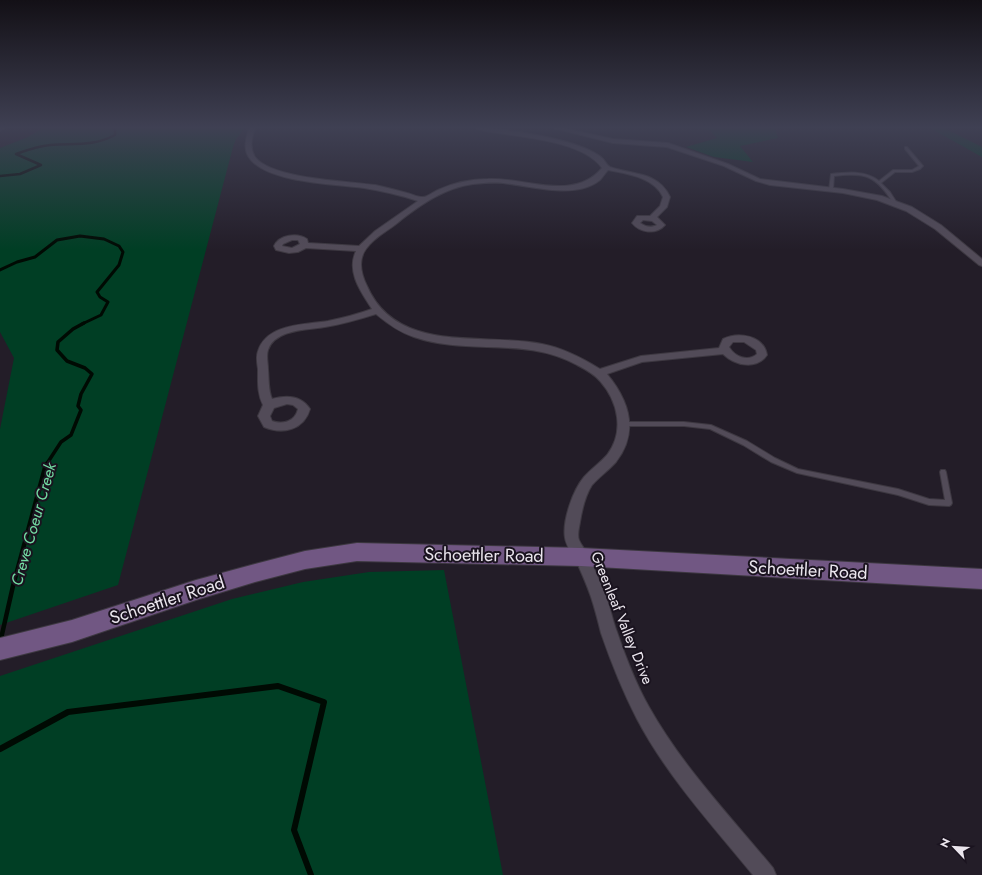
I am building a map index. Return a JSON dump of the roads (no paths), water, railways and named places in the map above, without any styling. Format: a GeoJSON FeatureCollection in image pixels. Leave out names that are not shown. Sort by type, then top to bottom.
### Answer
{"type":"FeatureCollection","features":[{"type":"Feature","properties":{"kind":"street"},"geometry":{"type":"LineString","coordinates":[[271,169],[309,180],[356,184],[423,200]]}},
{"type":"Feature","properties":{"kind":"street"},"geometry":{"type":"LineString","coordinates":[[605,169],[599,178],[576,186],[550,188],[499,181],[480,181],[444,189],[423,200],[369,241],[361,249],[357,259],[357,274],[368,298],[377,312],[390,322],[416,334],[454,342],[509,343],[542,347],[566,354],[600,374],[611,386],[620,405],[626,424]]}},
{"type":"Feature","properties":{"kind":"street"},"geometry":{"type":"LineString","coordinates":[[610,169],[633,173],[644,177],[658,185],[664,191],[667,200],[666,204],[663,210],[652,218]]}},
{"type":"Feature","properties":{"kind":"street"},"geometry":{"type":"LineString","coordinates":[[734,169],[758,180],[770,183],[831,190],[878,198],[895,203],[909,209],[938,227],[982,263]]}},
{"type":"Feature","properties":{"kind":"street"},"geometry":{"type":"LineString","coordinates":[[304,245],[361,249]]}},
{"type":"Feature","properties":{"kind":"street"},"geometry":{"type":"LineString","coordinates":[[269,405],[264,392],[262,360],[263,350],[268,342],[289,329],[345,320],[377,312]]}},
{"type":"Feature","properties":{"kind":"street"},"geometry":{"type":"LineString","coordinates":[[600,374],[641,359],[725,351]]}},
{"type":"Feature","properties":{"kind":"street","name":"Greenleaf Valley Drive"},"geometry":{"type":"LineString","coordinates":[[626,424],[624,439],[613,455],[586,483],[574,513],[572,538],[598,595],[624,671],[644,714],[674,762],[766,875]]}},
{"type":"Feature","properties":{"kind":"street","name":"Schoettler Road"},"geometry":{"type":"LineString","coordinates":[[0,649],[72,632],[196,590],[255,573],[305,560],[357,552],[581,557],[982,579]]}},
{"type":"Feature","properties":{"kind":"lane"},"geometry":{"type":"LineString","coordinates":[[880,182],[894,171],[905,172],[918,169]]}},
{"type":"Feature","properties":{"kind":"lane"},"geometry":{"type":"LineString","coordinates":[[831,190],[832,175],[858,174],[871,177],[880,182],[895,203]]}},
{"type":"Feature","properties":{"kind":"lane"},"geometry":{"type":"LineString","coordinates":[[626,424],[684,424],[711,427],[745,443],[773,460],[797,471],[898,492],[929,502],[949,503],[943,472]]}},
{"type":"Feature","properties":{"kind":"waterway","name":"Creve Coeur Creek"},"geometry":{"type":"LineString","coordinates":[[0,176],[20,174],[32,169]]}},
{"type":"Feature","properties":{"kind":"waterway","name":"Creve Coeur Creek"},"geometry":{"type":"LineString","coordinates":[[0,270],[17,262],[35,257],[57,240],[80,236],[104,239],[119,246],[123,252],[119,265],[97,292],[100,297],[108,302],[101,315],[83,323]]}},
{"type":"Feature","properties":{"kind":"waterway","name":"Creve Coeur Creek"},"geometry":{"type":"LineString","coordinates":[[46,465],[61,442],[71,435],[81,410],[78,406],[81,394],[92,374],[85,368],[67,361],[57,350],[58,342],[73,329],[83,323]]}},
{"type":"Feature","properties":{"kind":"waterway","name":"Creve Coeur Creek"},"geometry":{"type":"LineString","coordinates":[[0,643],[13,586],[46,464]]}},
{"type":"Feature","properties":{"kind":"waterway","name":"Creve Coeur Creek"},"geometry":{"type":"LineString","coordinates":[[0,749],[68,712],[278,686],[324,702],[294,830],[311,875]]}}]}
